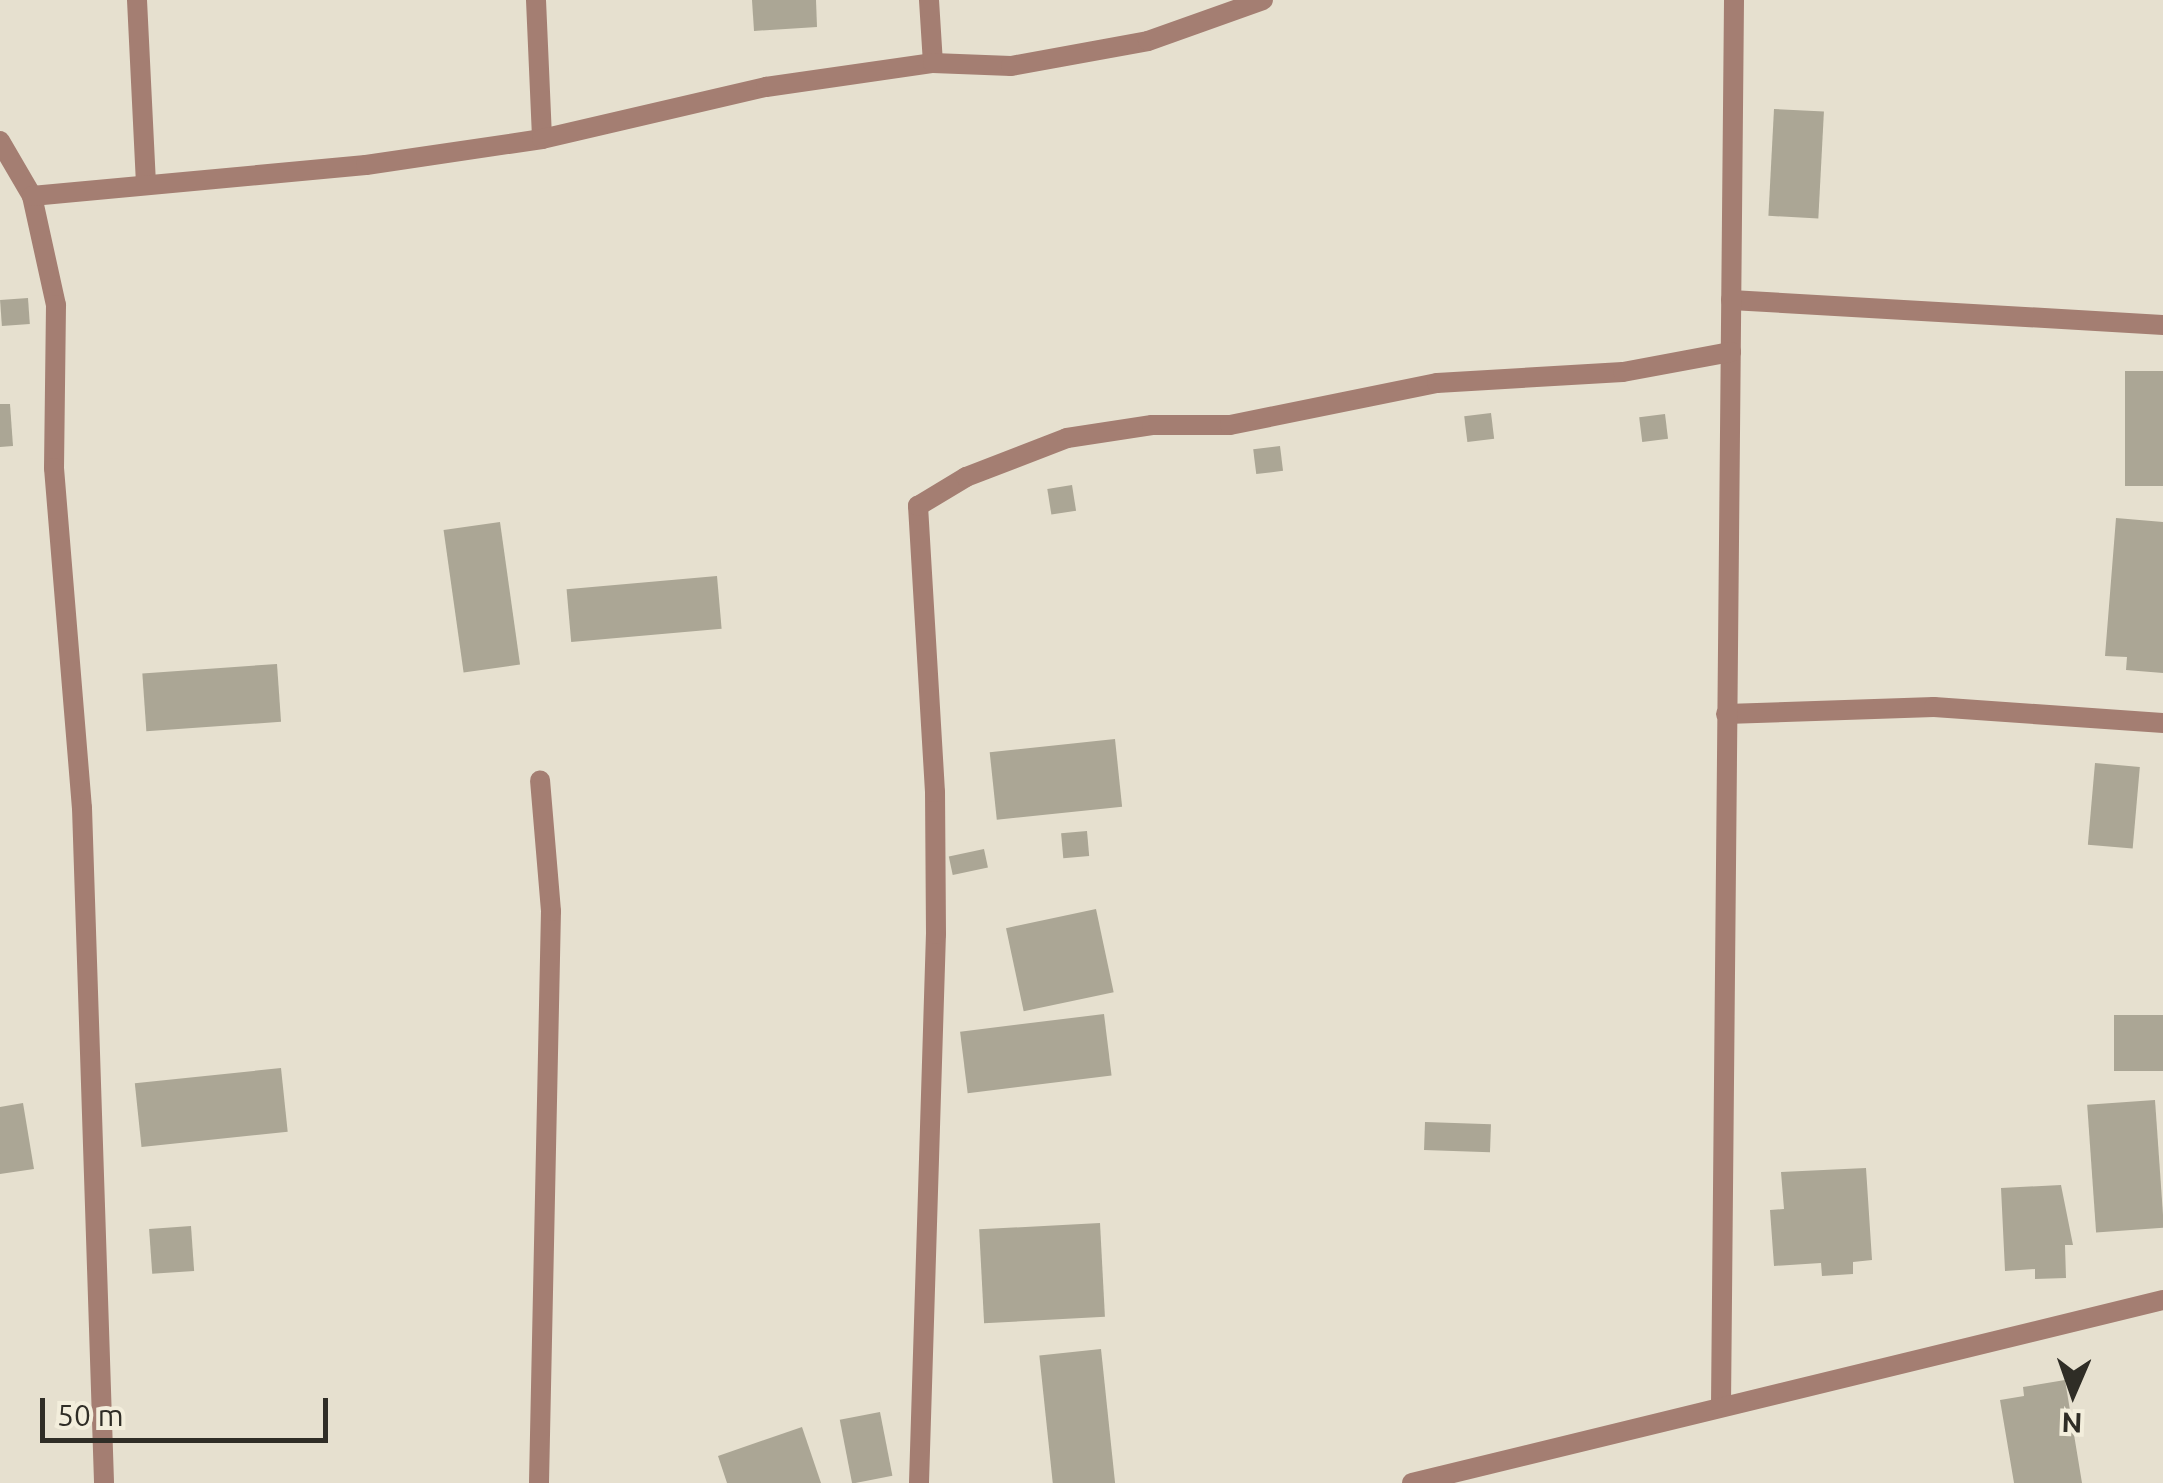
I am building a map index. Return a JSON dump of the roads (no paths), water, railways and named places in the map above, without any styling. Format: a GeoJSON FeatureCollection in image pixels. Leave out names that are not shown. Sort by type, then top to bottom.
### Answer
{"type":"FeatureCollection","features":[{"type":"Feature","properties":{"kind":"street"},"geometry":{"type":"LineString","coordinates":[[137,0],[146,184]]}},
{"type":"Feature","properties":{"kind":"street"},"geometry":{"type":"LineString","coordinates":[[536,0],[542,140]]}},
{"type":"Feature","properties":{"kind":"street"},"geometry":{"type":"LineString","coordinates":[[929,0],[934,63]]}},
{"type":"Feature","properties":{"kind":"street"},"geometry":{"type":"LineString","coordinates":[[32,196],[366,165],[542,140],[766,88],[934,63],[1011,66],[1148,42],[1263,0]]}},
{"type":"Feature","properties":{"kind":"street"},"geometry":{"type":"LineString","coordinates":[[1720,1406],[1734,0]]}},
{"type":"Feature","properties":{"kind":"street"},"geometry":{"type":"LineString","coordinates":[[0,140],[32,196],[56,306],[54,468],[82,808],[104,1483]]}},
{"type":"Feature","properties":{"kind":"street"},"geometry":{"type":"LineString","coordinates":[[1731,300],[2163,325]]}},
{"type":"Feature","properties":{"kind":"street"},"geometry":{"type":"LineString","coordinates":[[919,1483],[936,934],[936,792],[918,506],[966,477],[1067,438],[1152,425],[1230,425],[1437,383],[1624,372],[1730,352]]}},
{"type":"Feature","properties":{"kind":"street"},"geometry":{"type":"LineString","coordinates":[[1726,714],[1934,707],[2163,723]]}},
{"type":"Feature","properties":{"kind":"street"},"geometry":{"type":"LineString","coordinates":[[539,1483],[550,912],[540,780]]}},
{"type":"Feature","properties":{"kind":"street"},"geometry":{"type":"LineString","coordinates":[[1412,1483],[1498,1473],[1720,1406],[2163,1300]]}}]}
